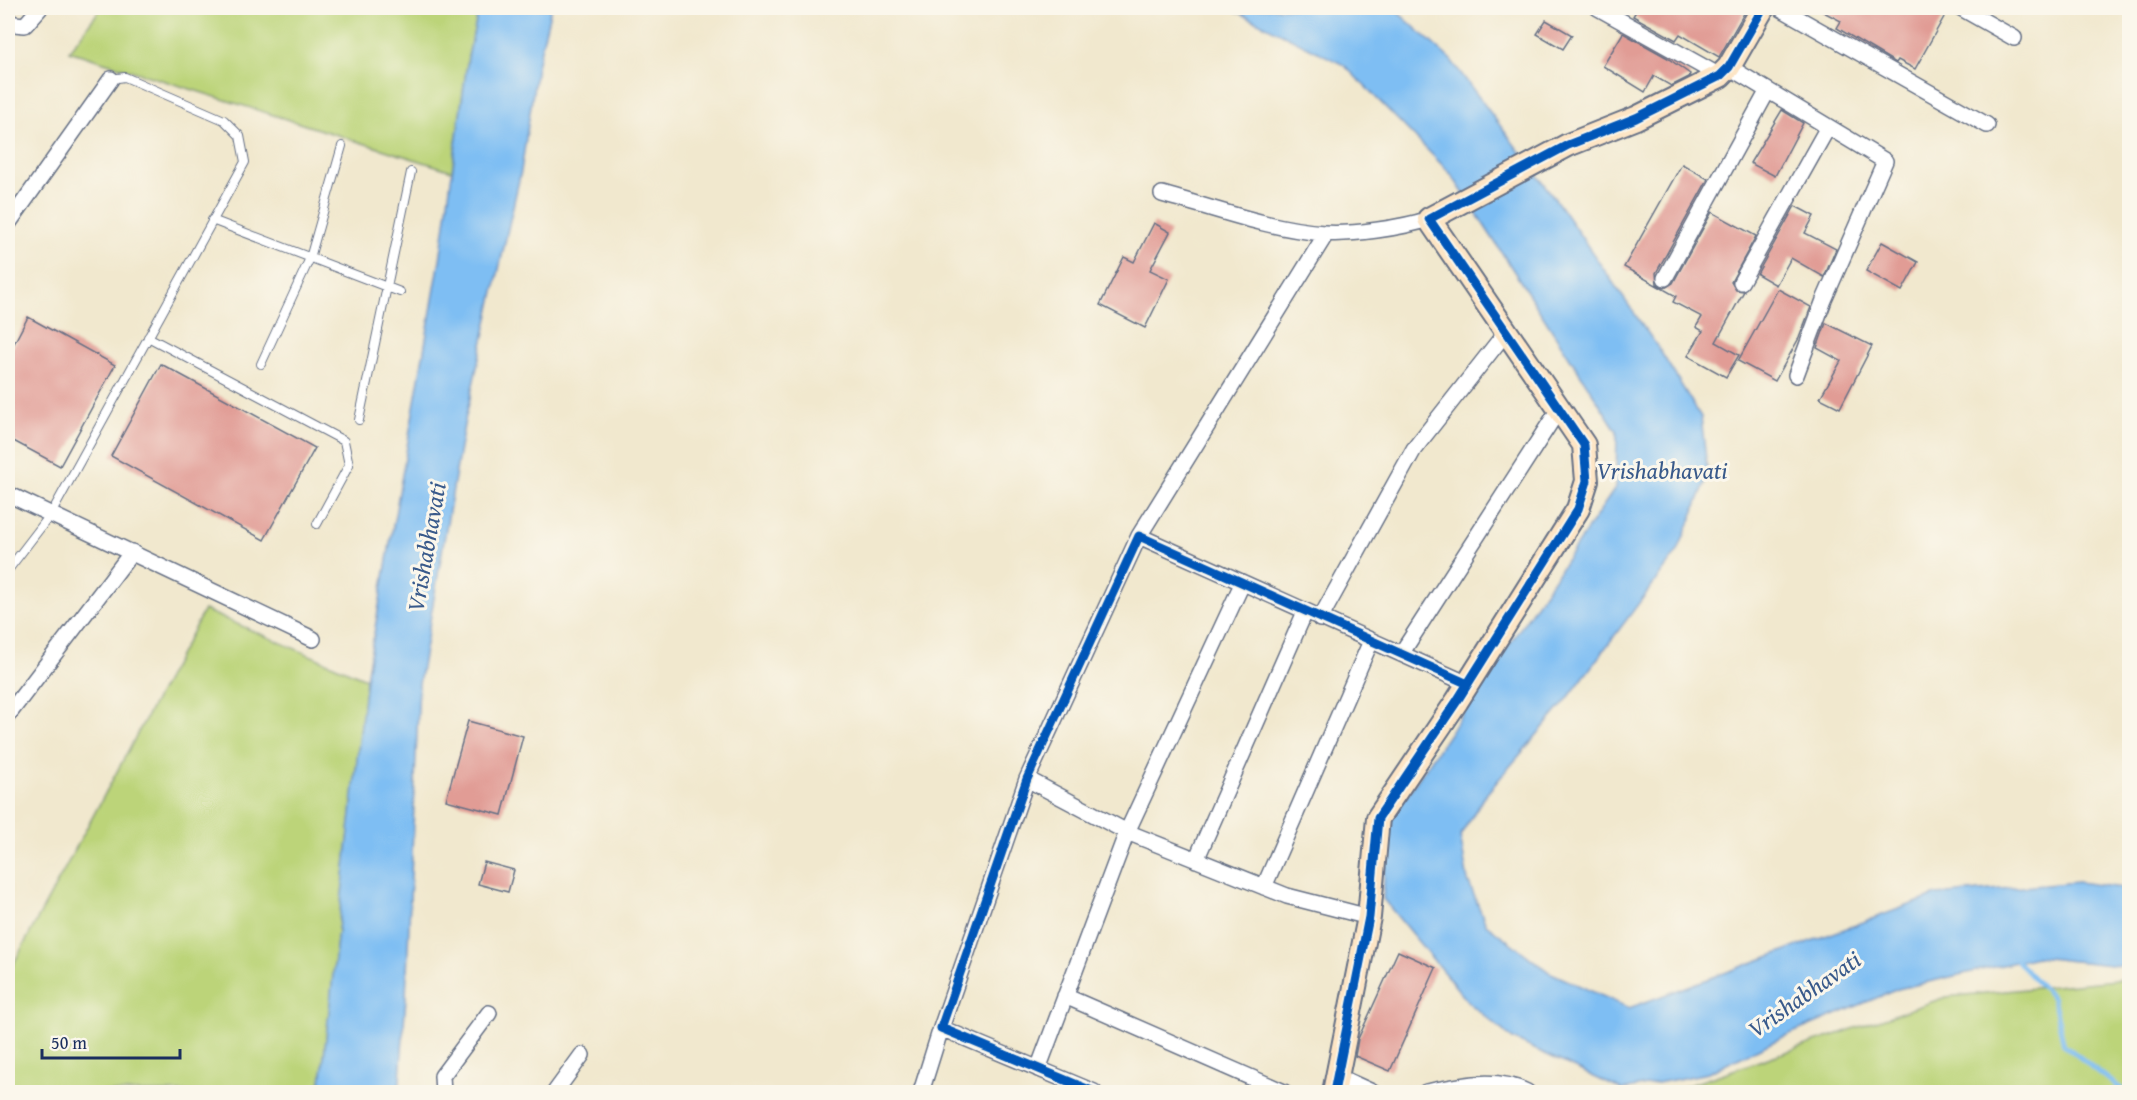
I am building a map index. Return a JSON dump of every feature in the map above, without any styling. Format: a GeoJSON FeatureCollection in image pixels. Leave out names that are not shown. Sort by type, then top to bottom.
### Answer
{"type":"FeatureCollection","features":[{"type":"Feature","properties":{"kind":"street"},"geometry":{"type":"LineString","coordinates":[[8,20],[14,24],[25,25],[40,8]]}},
{"type":"Feature","properties":{"kind":"street"},"geometry":{"type":"LineString","coordinates":[[1598,8],[1767,92],[1886,161],[1824,300],[1796,375]]}},
{"type":"Feature","properties":{"kind":"street"},"geometry":{"type":"LineString","coordinates":[[1162,194],[1293,229],[1326,234],[1408,226],[1433,217],[1568,145],[1636,118],[1724,71],[1765,8],[1987,125]]}},
{"type":"Feature","properties":{"kind":"street"},"geometry":{"type":"LineString","coordinates":[[1961,8],[2014,38]]}},
{"type":"Feature","properties":{"kind":"street"},"geometry":{"type":"LineString","coordinates":[[8,224],[111,80]]}},
{"type":"Feature","properties":{"kind":"street"},"geometry":{"type":"LineString","coordinates":[[1665,278],[1767,92]]}},
{"type":"Feature","properties":{"kind":"street"},"geometry":{"type":"LineString","coordinates":[[1741,282],[1828,127]]}},
{"type":"Feature","properties":{"kind":"street"},"geometry":{"type":"LineString","coordinates":[[1372,1092],[1336,1084],[1369,917],[1378,818],[1468,684],[1578,509],[1587,481],[1584,445],[1506,332],[1433,217]]}},
{"type":"Feature","properties":{"kind":"street"},"geometry":{"type":"LineString","coordinates":[[921,1092],[1027,778],[1139,536],[1326,234]]}},
{"type":"Feature","properties":{"kind":"street"},"geometry":{"type":"LineString","coordinates":[[1320,619],[1414,449],[1506,332]]}},
{"type":"Feature","properties":{"kind":"street"},"geometry":{"type":"LineString","coordinates":[[1401,654],[1559,409]]}},
{"type":"Feature","properties":{"kind":"street"},"geometry":{"type":"LineString","coordinates":[[8,494],[313,639]]}},
{"type":"Feature","properties":{"kind":"street"},"geometry":{"type":"LineString","coordinates":[[1139,536],[1468,684]]}},
{"type":"Feature","properties":{"kind":"street"},"geometry":{"type":"LineString","coordinates":[[8,715],[132,552]]}},
{"type":"Feature","properties":{"kind":"street"},"geometry":{"type":"LineString","coordinates":[[1038,1069],[1127,832],[1242,584]]}},
{"type":"Feature","properties":{"kind":"street"},"geometry":{"type":"LineString","coordinates":[[1196,860],[1305,612]]}},
{"type":"Feature","properties":{"kind":"street"},"geometry":{"type":"LineString","coordinates":[[1264,887],[1371,641]]}},
{"type":"Feature","properties":{"kind":"street"},"geometry":{"type":"LineString","coordinates":[[1027,778],[1127,832],[1287,896],[1369,917]]}},
{"type":"Feature","properties":{"kind":"street"},"geometry":{"type":"LineString","coordinates":[[1065,996],[1284,1092]]}},
{"type":"Feature","properties":{"kind":"street"},"geometry":{"type":"LineString","coordinates":[[442,1092],[442,1076],[489,1012]]}},
{"type":"Feature","properties":{"kind":"street"},"geometry":{"type":"LineString","coordinates":[[941,1028],[1094,1092]]}},
{"type":"Feature","properties":{"kind":"street"},"geometry":{"type":"LineString","coordinates":[[555,1092],[582,1055]]}},
{"type":"Feature","properties":{"kind":"street"},"geometry":{"type":"LineString","coordinates":[[1426,1092],[1477,1082],[1518,1088],[1527,1092]]}},
{"type":"Feature","properties":{"kind":"lane"},"geometry":{"type":"LineString","coordinates":[[8,570],[51,514],[244,162],[240,136],[224,120],[125,77],[111,80]]}},
{"type":"Feature","properties":{"kind":"lane"},"geometry":{"type":"LineString","coordinates":[[261,364],[310,258],[342,146]]}},
{"type":"Feature","properties":{"kind":"lane"},"geometry":{"type":"LineString","coordinates":[[359,420],[411,172]]}},
{"type":"Feature","properties":{"kind":"lane"},"geometry":{"type":"LineString","coordinates":[[212,220],[400,292]]}},
{"type":"Feature","properties":{"kind":"lane"},"geometry":{"type":"LineString","coordinates":[[148,338],[344,441],[349,465],[317,524]]}},
{"type":"Feature","properties":{"kind":"green space"},"geometry":{"type":"Polygon","coordinates":[[[101,8],[479,8],[468,57],[452,171],[69,51],[101,8]]]}},
{"type":"Feature","properties":{"kind":"green space"},"geometry":{"type":"Polygon","coordinates":[[[204,610],[366,679],[320,1092],[8,1092],[8,974],[204,610]]]}},
{"type":"Feature","properties":{"kind":"green space"},"geometry":{"type":"Polygon","coordinates":[[[2130,980],[2129,1092],[1669,1092],[1946,997],[2130,980]]]}},
{"type":"Feature","properties":{"kind":"water","name":"Vrishabhavati"},"geometry":{"type":"Polygon","coordinates":[[[479,8],[551,8],[537,66],[521,171],[464,425],[419,684],[406,997],[399,1092],[320,1092],[366,679],[440,260],[468,57],[479,8]]]}},
{"type":"Feature","properties":{"kind":"water","name":"Vrishabhavati"},"geometry":{"type":"Polygon","coordinates":[[[1230,8],[1393,8],[1451,60],[1553,196],[1659,349],[1701,417],[1708,476],[1678,551],[1565,702],[1483,798],[1460,836],[1468,881],[1486,924],[1549,972],[1629,1008],[1937,895],[2078,882],[2129,889],[2129,967],[2037,957],[1898,989],[1785,1036],[1708,1073],[1622,1090],[1513,1039],[1469,1003],[1383,899],[1387,825],[1616,487],[1617,431],[1451,174],[1344,65],[1230,8]]]}},
{"type":"Feature","properties":{"kind":"building"},"geometry":{"type":"Polygon","coordinates":[[[1638,8],[1747,8],[1719,57],[1680,34],[1676,40],[1633,16],[1638,8]]]}},
{"type":"Feature","properties":{"kind":"building"},"geometry":{"type":"Polygon","coordinates":[[[1816,8],[1949,8],[1915,69],[1898,60],[1896,63],[1837,28],[1841,21],[1816,8]]]}},
{"type":"Feature","properties":{"kind":"building"},"geometry":{"type":"Polygon","coordinates":[[[1546,20],[1572,35],[1563,49],[1537,34],[1546,20]]]}},
{"type":"Feature","properties":{"kind":"building"},"geometry":{"type":"Polygon","coordinates":[[[1623,33],[1666,57],[1690,74],[1689,77],[1671,86],[1654,76],[1645,92],[1603,66],[1623,33]]]}},
{"type":"Feature","properties":{"kind":"building"},"geometry":{"type":"Polygon","coordinates":[[[1782,110],[1803,123],[1775,176],[1750,163],[1782,110]]]}},
{"type":"Feature","properties":{"kind":"building"},"geometry":{"type":"Polygon","coordinates":[[[1682,164],[1708,179],[1656,273],[1657,284],[1665,288],[1673,283],[1712,212],[1756,236],[1731,282],[1736,290],[1744,291],[1716,342],[1739,355],[1726,377],[1688,356],[1703,331],[1696,327],[1702,317],[1673,302],[1676,296],[1624,267],[1682,164]]]}},
{"type":"Feature","properties":{"kind":"building"},"geometry":{"type":"Polygon","coordinates":[[[1795,206],[1814,216],[1805,233],[1836,249],[1824,277],[1791,258],[1776,285],[1757,274],[1795,206]]]}},
{"type":"Feature","properties":{"kind":"building"},"geometry":{"type":"Polygon","coordinates":[[[1154,223],[1170,232],[1150,270],[1169,279],[1145,328],[1100,305],[1124,257],[1134,262],[1154,223]]]}},
{"type":"Feature","properties":{"kind":"building"},"geometry":{"type":"Polygon","coordinates":[[[1882,242],[1918,262],[1902,291],[1866,271],[1882,242]]]}},
{"type":"Feature","properties":{"kind":"building"},"geometry":{"type":"Polygon","coordinates":[[[1778,289],[1811,307],[1799,338],[1775,381],[1738,361],[1778,289]]]}},
{"type":"Feature","properties":{"kind":"building"},"geometry":{"type":"Polygon","coordinates":[[[28,317],[115,365],[60,466],[8,438],[8,355],[28,317]]]}},
{"type":"Feature","properties":{"kind":"building"},"geometry":{"type":"Polygon","coordinates":[[[1826,323],[1872,346],[1840,408],[1820,398],[1841,361],[1817,348],[1826,323]]]}},
{"type":"Feature","properties":{"kind":"building"},"geometry":{"type":"Polygon","coordinates":[[[161,364],[315,448],[264,540],[111,456],[161,364]]]}},
{"type":"Feature","properties":{"kind":"building"},"geometry":{"type":"Polygon","coordinates":[[[468,721],[523,736],[502,815],[446,800],[468,721]]]}},
{"type":"Feature","properties":{"kind":"building"},"geometry":{"type":"Polygon","coordinates":[[[484,862],[514,870],[508,892],[478,884],[484,862]]]}},
{"type":"Feature","properties":{"kind":"building"},"geometry":{"type":"Polygon","coordinates":[[[1398,951],[1436,968],[1390,1071],[1355,1056],[1358,1039],[1398,951]]]}},
{"type":"Feature","properties":{"kind":"waterway"},"geometry":{"type":"LineString","coordinates":[[2014,958],[2053,998],[2064,1045],[2125,1092]]}},
{"type":"Feature","properties":{"kind":"cycle path"},"geometry":{"type":"LineString","coordinates":[[1334,1092],[1369,917],[1378,818],[1457,701],[1578,509],[1587,481],[1584,445],[1429,219],[1568,145],[1636,118],[1720,76],[1729,67],[1763,8]]}},
{"type":"Feature","properties":{"kind":"cycle path"},"geometry":{"type":"LineString","coordinates":[[1094,1092],[941,1028],[1027,779],[1139,536],[1468,684]]}}]}
